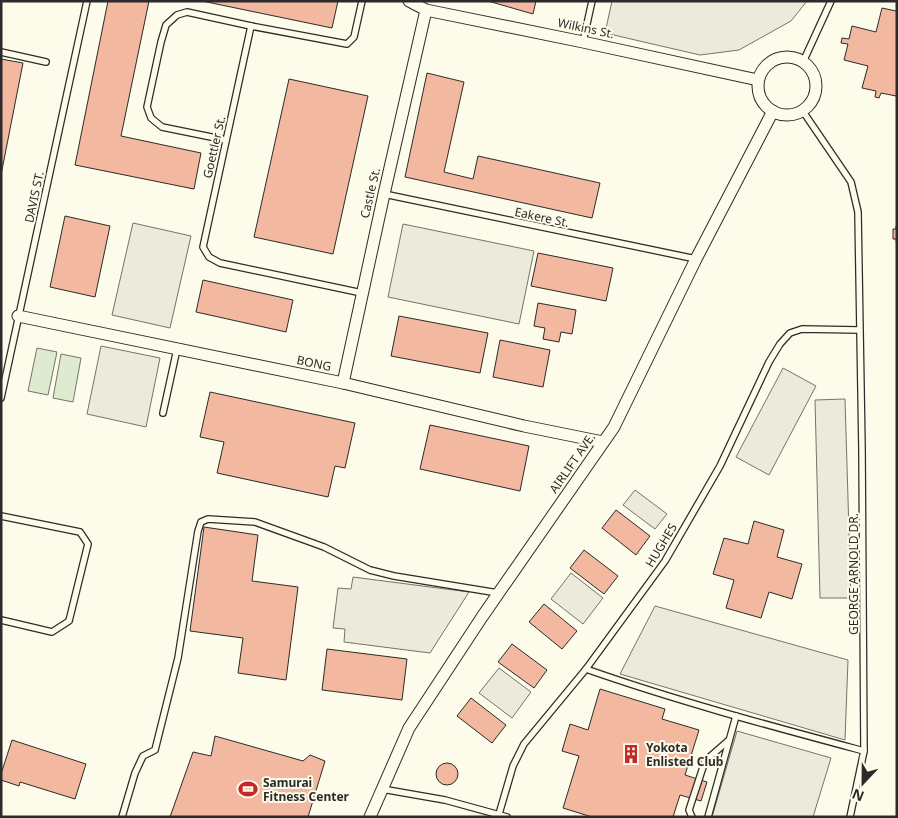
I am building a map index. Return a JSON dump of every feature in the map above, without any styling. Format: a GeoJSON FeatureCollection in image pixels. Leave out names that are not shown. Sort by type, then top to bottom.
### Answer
{"type":"FeatureCollection","features":[{"type":"Feature","properties":{"kind":"street","name":"Wilkins St."},"geometry":{"type":"LineString","coordinates":[[409,1],[426,10],[758,80]]}},
{"type":"Feature","properties":{"kind":"street","name":"Castle St."},"geometry":{"type":"LineString","coordinates":[[343,383],[426,10]]}},
{"type":"Feature","properties":{"kind":"street"},"geometry":{"type":"LineString","coordinates":[[784,57],[794,58],[803,62],[812,72],[816,86],[812,99],[802,110],[788,114],[773,111],[762,102],[758,80],[767,64],[784,57]]}},
{"type":"Feature","properties":{"kind":"street","name":"AIRLIFT AVE."},"geometry":{"type":"LineString","coordinates":[[370,817],[409,728],[498,594],[614,427],[696,259],[773,111]]}},
{"type":"Feature","properties":{"kind":"street","name":"BONG"},"geometry":{"type":"LineString","coordinates":[[18,316],[343,383],[524,426],[603,442]]}},
{"type":"Feature","properties":{"kind":"lane","name":"DAVIS ST."},"geometry":{"type":"LineString","coordinates":[[1,398],[88,1]]}},
{"type":"Feature","properties":{"kind":"lane"},"geometry":{"type":"LineString","coordinates":[[226,140],[162,127],[151,118],[147,107],[166,25],[177,15],[187,12],[347,44],[354,37],[362,1]]}},
{"type":"Feature","properties":{"kind":"lane"},"geometry":{"type":"LineString","coordinates":[[583,42],[592,1]]}},
{"type":"Feature","properties":{"kind":"lane"},"geometry":{"type":"LineString","coordinates":[[803,62],[831,1]]}},
{"type":"Feature","properties":{"kind":"lane","name":"Goettler St."},"geometry":{"type":"LineString","coordinates":[[251,26],[203,247],[209,257],[220,262],[362,292]]}},
{"type":"Feature","properties":{"kind":"lane"},"geometry":{"type":"LineString","coordinates":[[1,52],[46,62]]}},
{"type":"Feature","properties":{"kind":"lane","name":"GEORGE ARNOLD DR."},"geometry":{"type":"LineString","coordinates":[[802,110],[851,182],[858,212],[864,751],[850,817]]}},
{"type":"Feature","properties":{"kind":"lane","name":"Eakere St."},"geometry":{"type":"LineString","coordinates":[[384,194],[696,259]]}},
{"type":"Feature","properties":{"kind":"lane","name":"HUGHES"},"geometry":{"type":"LineString","coordinates":[[499,814],[513,766],[524,744],[586,669],[665,561],[720,466],[769,362],[780,344],[790,333],[802,329],[859,330]]}},
{"type":"Feature","properties":{"kind":"lane"},"geometry":{"type":"LineString","coordinates":[[163,413],[178,349]]}},
{"type":"Feature","properties":{"kind":"lane"},"geometry":{"type":"LineString","coordinates":[[1,516],[80,532],[88,544],[69,621],[52,632],[1,620]]}},
{"type":"Feature","properties":{"kind":"lane"},"geometry":{"type":"LineString","coordinates":[[122,817],[135,773],[143,756],[154,750],[178,658],[200,522],[208,519],[256,522],[324,546],[370,570],[498,594]]}},
{"type":"Feature","properties":{"kind":"lane"},"geometry":{"type":"LineString","coordinates":[[586,669],[645,690],[864,751]]}},
{"type":"Feature","properties":{"kind":"lane"},"geometry":{"type":"LineString","coordinates":[[708,817],[736,716]]}},
{"type":"Feature","properties":{"kind":"lane"},"geometry":{"type":"LineString","coordinates":[[692,817],[689,810],[705,761],[730,739]]}},
{"type":"Feature","properties":{"kind":"lane"},"geometry":{"type":"LineString","coordinates":[[382,788],[445,800],[507,817]]}},
{"type":"Feature","properties":{"kind":"green space"},"geometry":{"type":"Polygon","coordinates":[[[37,348],[57,352],[48,395],[28,391],[37,348]]]}},
{"type":"Feature","properties":{"kind":"green space"},"geometry":{"type":"Polygon","coordinates":[[[61,354],[81,358],[73,402],[53,398],[61,354]]]}},
{"type":"Feature","properties":{"kind":"shaded area"},"geometry":{"type":"Polygon","coordinates":[[[612,1],[807,1],[791,21],[739,50],[700,55],[605,33],[612,1]]]}},
{"type":"Feature","properties":{"kind":"shaded area"},"geometry":{"type":"Polygon","coordinates":[[[133,223],[191,236],[170,328],[112,315],[133,223]]]}},
{"type":"Feature","properties":{"kind":"shaded area"},"geometry":{"type":"Polygon","coordinates":[[[403,224],[534,251],[519,324],[388,297],[403,224]]]}},
{"type":"Feature","properties":{"kind":"shaded area"},"geometry":{"type":"Polygon","coordinates":[[[101,346],[160,358],[146,427],[87,414],[101,346]]]}},
{"type":"Feature","properties":{"kind":"shaded area"},"geometry":{"type":"Polygon","coordinates":[[[783,368],[816,386],[769,475],[736,457],[783,368]]]}},
{"type":"Feature","properties":{"kind":"shaded area"},"geometry":{"type":"Polygon","coordinates":[[[845,399],[851,598],[820,598],[815,400],[845,399]]]}},
{"type":"Feature","properties":{"kind":"shaded area"},"geometry":{"type":"Polygon","coordinates":[[[635,490],[667,514],[655,529],[623,505],[635,490]]]}},
{"type":"Feature","properties":{"kind":"shaded area"},"geometry":{"type":"Polygon","coordinates":[[[571,573],[603,598],[583,624],[551,599],[571,573]]]}},
{"type":"Feature","properties":{"kind":"shaded area"},"geometry":{"type":"Polygon","coordinates":[[[353,577],[469,592],[430,653],[344,642],[345,629],[333,628],[338,588],[351,589],[353,577]]]}},
{"type":"Feature","properties":{"kind":"shaded area"},"geometry":{"type":"Polygon","coordinates":[[[655,606],[848,660],[845,740],[620,674],[655,606]]]}},
{"type":"Feature","properties":{"kind":"shaded area"},"geometry":{"type":"Polygon","coordinates":[[[499,668],[531,692],[512,718],[479,693],[499,668]]]}},
{"type":"Feature","properties":{"kind":"shaded area"},"geometry":{"type":"Polygon","coordinates":[[[737,731],[831,758],[813,817],[712,817],[737,731]]]}},
{"type":"Feature","properties":{"kind":"building"},"geometry":{"type":"Polygon","coordinates":[[[108,1],[149,1],[121,136],[201,153],[194,189],[75,165],[108,1]]]}},
{"type":"Feature","properties":{"kind":"building"},"geometry":{"type":"Polygon","coordinates":[[[202,1],[338,1],[332,28],[202,1]]]}},
{"type":"Feature","properties":{"kind":"building"},"geometry":{"type":"Polygon","coordinates":[[[488,1],[536,1],[533,14],[488,1]]]}},
{"type":"Feature","properties":{"kind":"building"},"geometry":{"type":"Polygon","coordinates":[[[882,8],[896,11],[897,8],[897,94],[896,96],[881,93],[879,98],[875,97],[876,91],[862,88],[868,66],[844,60],[848,44],[841,43],[842,38],[849,39],[852,26],[876,32],[882,8]]]}},
{"type":"Feature","properties":{"kind":"building"},"geometry":{"type":"Polygon","coordinates":[[[1,59],[23,63],[1,175],[1,59]]]}},
{"type":"Feature","properties":{"kind":"building"},"geometry":{"type":"Polygon","coordinates":[[[427,73],[464,82],[444,172],[473,179],[478,156],[600,183],[592,218],[405,177],[427,73]]]}},
{"type":"Feature","properties":{"kind":"building"},"geometry":{"type":"Polygon","coordinates":[[[289,79],[368,96],[333,254],[254,237],[289,79]]]}},
{"type":"Feature","properties":{"kind":"building"},"geometry":{"type":"Polygon","coordinates":[[[65,216],[110,226],[95,297],[50,287],[65,216]]]}},
{"type":"Feature","properties":{"kind":"building"},"geometry":{"type":"Polygon","coordinates":[[[896,226],[897,249],[896,239],[893,239],[893,229],[896,229],[896,226]]]}},
{"type":"Feature","properties":{"kind":"building"},"geometry":{"type":"Polygon","coordinates":[[[538,253],[613,268],[606,301],[531,286],[538,253]]]}},
{"type":"Feature","properties":{"kind":"building"},"geometry":{"type":"Polygon","coordinates":[[[203,280],[293,300],[286,332],[196,312],[203,280]]]}},
{"type":"Feature","properties":{"kind":"building"},"geometry":{"type":"Polygon","coordinates":[[[538,303],[576,310],[572,334],[561,332],[559,342],[543,339],[545,328],[534,326],[538,303]]]}},
{"type":"Feature","properties":{"kind":"building"},"geometry":{"type":"Polygon","coordinates":[[[399,316],[488,333],[480,373],[391,356],[399,316]]]}},
{"type":"Feature","properties":{"kind":"building"},"geometry":{"type":"Polygon","coordinates":[[[500,340],[550,350],[543,387],[493,377],[500,340]]]}},
{"type":"Feature","properties":{"kind":"building"},"geometry":{"type":"Polygon","coordinates":[[[210,392],[355,423],[345,468],[335,466],[328,497],[217,473],[224,442],[200,437],[210,392]]]}},
{"type":"Feature","properties":{"kind":"building"},"geometry":{"type":"Polygon","coordinates":[[[430,425],[529,446],[520,491],[420,469],[430,425]]]}},
{"type":"Feature","properties":{"kind":"building"},"geometry":{"type":"Polygon","coordinates":[[[616,510],[650,536],[636,555],[602,528],[616,510]]]}},
{"type":"Feature","properties":{"kind":"building"},"geometry":{"type":"Polygon","coordinates":[[[754,521],[784,530],[777,557],[802,564],[792,599],[769,592],[761,618],[726,608],[734,580],[713,574],[724,538],[748,544],[754,521]]]}},
{"type":"Feature","properties":{"kind":"building"},"geometry":{"type":"Polygon","coordinates":[[[204,527],[258,535],[252,581],[298,587],[286,680],[238,673],[243,638],[190,631],[204,527]]]}},
{"type":"Feature","properties":{"kind":"building"},"geometry":{"type":"Polygon","coordinates":[[[584,550],[618,576],[604,594],[570,568],[584,550]]]}},
{"type":"Feature","properties":{"kind":"building"},"geometry":{"type":"Polygon","coordinates":[[[544,604],[577,631],[562,649],[529,622],[544,604]]]}},
{"type":"Feature","properties":{"kind":"building"},"geometry":{"type":"Polygon","coordinates":[[[512,644],[547,670],[534,688],[498,662],[512,644]]]}},
{"type":"Feature","properties":{"kind":"building"},"geometry":{"type":"Polygon","coordinates":[[[327,649],[407,659],[402,700],[322,690],[327,649]]]}},
{"type":"Feature","properties":{"kind":"building","name":"Yokota Enlisted Club"},"geometry":{"type":"Polygon","coordinates":[[[600,689],[665,709],[662,719],[699,730],[685,775],[707,782],[701,801],[680,795],[673,817],[592,817],[563,808],[579,756],[562,751],[570,724],[588,730],[600,689]]]}},
{"type":"Feature","properties":{"kind":"building"},"geometry":{"type":"Polygon","coordinates":[[[471,698],[506,725],[492,743],[457,716],[471,698]]]}},
{"type":"Feature","properties":{"kind":"building","name":"Samurai Fitness Center"},"geometry":{"type":"Polygon","coordinates":[[[215,736],[303,761],[310,755],[325,761],[308,817],[170,817],[193,752],[211,756],[215,736]]]}},
{"type":"Feature","properties":{"kind":"building"},"geometry":{"type":"Polygon","coordinates":[[[12,740],[86,764],[75,799],[20,782],[19,786],[1,780],[1,774],[12,740]]]}},
{"type":"Feature","properties":{"kind":"building"},"geometry":{"type":"Polygon","coordinates":[[[447,763],[455,766],[458,774],[455,782],[447,785],[439,782],[436,774],[439,766],[447,763]]]}},
{"type":"Feature","properties":{"kind":"place","name":"Yokota Enlisted Club"},"geometry":{"type":"Point","coordinates":[631,754]}},
{"type":"Feature","properties":{"kind":"place","name":"Samurai Fitness Center"},"geometry":{"type":"Point","coordinates":[248,789]}}]}
